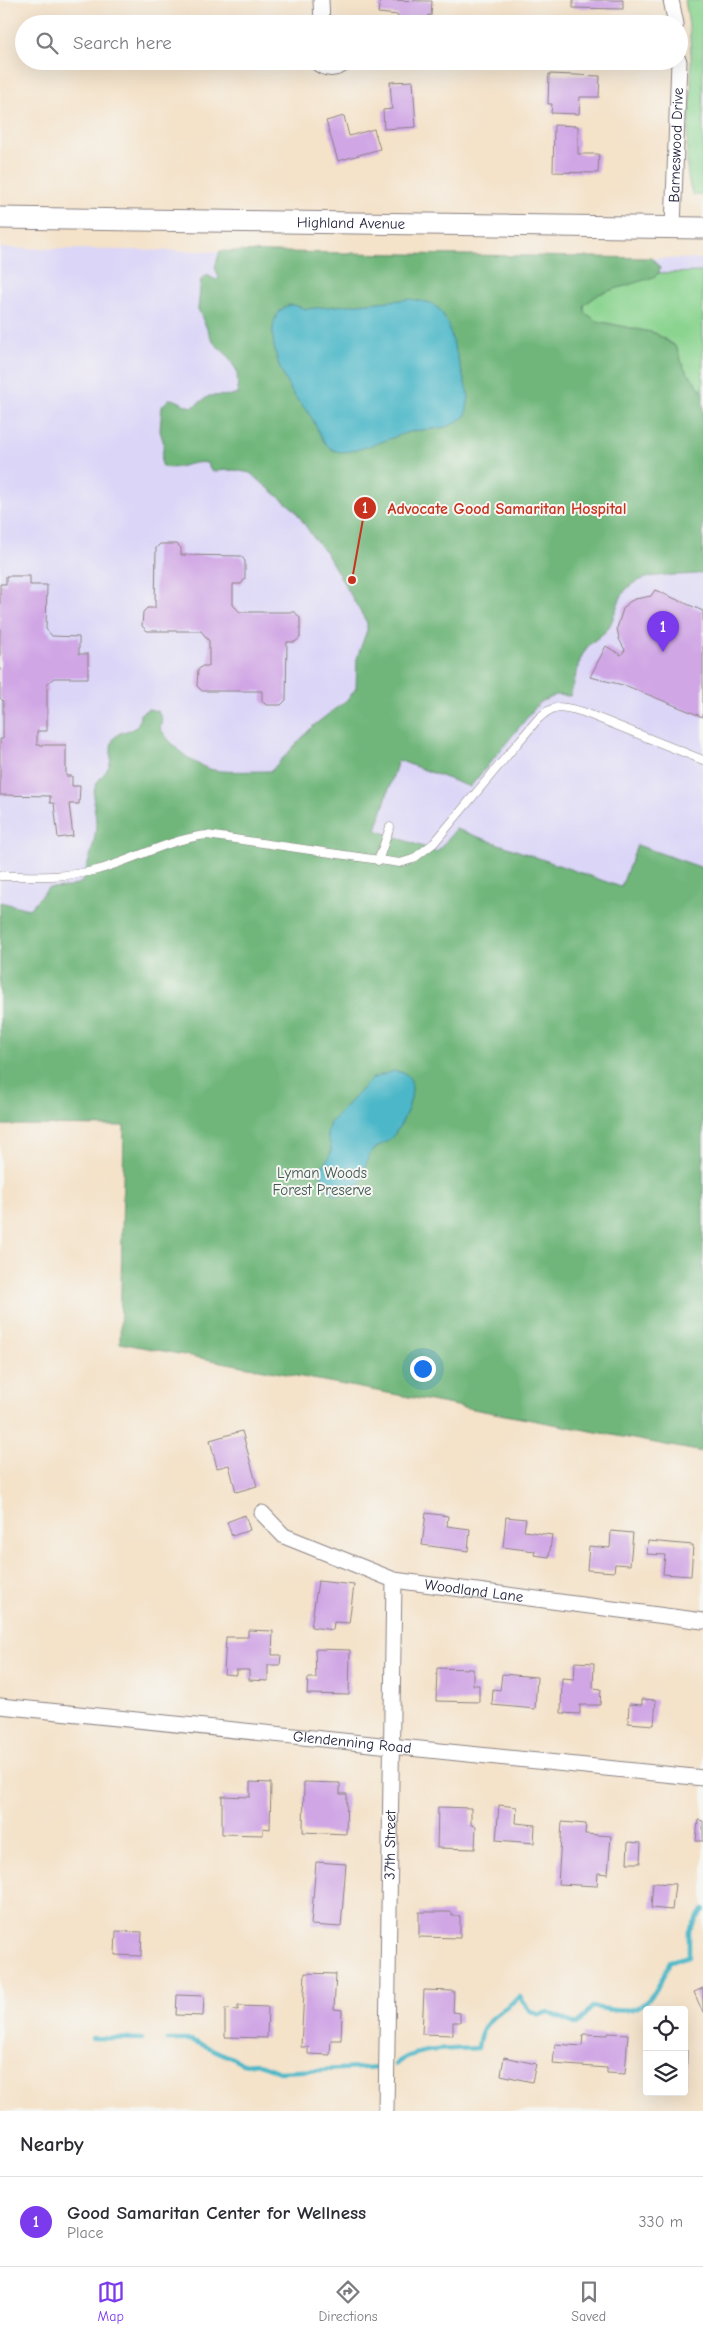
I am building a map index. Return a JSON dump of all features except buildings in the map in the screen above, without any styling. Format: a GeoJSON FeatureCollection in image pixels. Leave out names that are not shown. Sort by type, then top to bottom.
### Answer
{"type":"FeatureCollection","features":[{"type":"Feature","properties":{"kind":"main road","name":"Highland Avenue"},"geometry":{"type":"LineString","coordinates":[[0,218],[703,228]]}},
{"type":"Feature","properties":{"kind":"street"},"geometry":{"type":"LineString","coordinates":[[321,0],[322,15]]}},
{"type":"Feature","properties":{"kind":"street"},"geometry":{"type":"LineString","coordinates":[[671,0],[674,15]]}},
{"type":"Feature","properties":{"kind":"street","name":"Barneswood Drive"},"geometry":{"type":"LineString","coordinates":[[673,227],[679,70]]}},
{"type":"Feature","properties":{"kind":"street","name":"Woodland Lane"},"geometry":{"type":"LineString","coordinates":[[262,1514],[284,1536],[394,1580],[703,1621]]}},
{"type":"Feature","properties":{"kind":"street","name":"37th Street"},"geometry":{"type":"LineString","coordinates":[[386,2111],[394,1580]]}},
{"type":"Feature","properties":{"kind":"street","name":"Glendenning Road"},"geometry":{"type":"LineString","coordinates":[[0,1706],[264,1732],[392,1748],[703,1778]]}},
{"type":"Feature","properties":{"kind":"lane"},"geometry":{"type":"LineString","coordinates":[[0,876],[64,875],[96,870],[189,837],[207,835],[400,863],[413,859],[434,843],[537,720],[552,707],[563,706],[583,712],[703,760]]}},
{"type":"Feature","properties":{"kind":"lane"},"geometry":{"type":"LineString","coordinates":[[378,861],[390,827]]}},
{"type":"Feature","properties":{"kind":"shaded area"},"geometry":{"type":"Polygon","coordinates":[[[0,248],[703,259],[703,1070],[0,902],[0,248]]]}},
{"type":"Feature","properties":{"kind":"green space"},"geometry":{"type":"Polygon","coordinates":[[[685,0],[703,0],[703,195],[693,195],[687,172],[691,72],[685,0]]]}},
{"type":"Feature","properties":{"kind":"green space","name":"Lyman Woods Forest Preserve"},"geometry":{"type":"Polygon","coordinates":[[[220,251],[652,258],[660,268],[659,273],[654,277],[599,294],[584,305],[585,313],[597,321],[655,333],[676,347],[684,368],[703,392],[703,573],[645,578],[626,589],[608,629],[583,654],[570,696],[556,695],[540,702],[470,787],[398,760],[376,830],[437,852],[456,829],[621,887],[637,845],[703,868],[703,1452],[120,1343],[124,1126],[0,1125],[0,902],[29,909],[48,888],[69,887],[82,882],[95,837],[94,792],[96,785],[109,766],[112,743],[116,736],[133,729],[139,721],[140,714],[148,709],[158,711],[162,719],[160,728],[178,749],[194,762],[220,771],[271,771],[313,726],[348,699],[356,688],[357,658],[367,630],[367,623],[325,551],[295,510],[250,473],[235,470],[211,471],[207,463],[201,462],[169,468],[163,467],[161,461],[164,444],[160,431],[162,406],[169,399],[193,407],[209,396],[238,395],[237,371],[227,355],[213,342],[198,309],[201,279],[207,275],[216,280],[219,278],[215,267],[220,251]]]}},
{"type":"Feature","properties":{"kind":"green space"},"geometry":{"type":"Polygon","coordinates":[[[703,272],[703,392],[684,368],[676,346],[655,333],[597,321],[585,313],[584,305],[599,294],[659,273],[703,272]]]}},
{"type":"Feature","properties":{"kind":"water"},"geometry":{"type":"Polygon","coordinates":[[[410,299],[431,303],[440,310],[448,324],[469,397],[466,415],[451,425],[406,433],[360,449],[342,452],[331,449],[285,379],[273,341],[275,318],[284,307],[290,305],[305,309],[410,299]]]}},
{"type":"Feature","properties":{"kind":"water"},"geometry":{"type":"Polygon","coordinates":[[[393,1071],[407,1075],[411,1081],[411,1098],[405,1117],[391,1138],[370,1154],[357,1188],[346,1195],[329,1191],[321,1175],[323,1165],[330,1156],[331,1151],[327,1134],[330,1123],[371,1079],[393,1071]]]}},
{"type":"Feature","properties":{"kind":"waterway"},"geometry":{"type":"LineString","coordinates":[[395,2065],[403,2059],[423,2052],[478,2048],[487,2024],[498,2013],[520,1997],[529,2010],[539,2015],[548,2012],[577,2025],[592,2007],[619,2011],[636,2008],[655,1992],[670,1961],[689,1956],[689,1931],[703,1909]]}},
{"type":"Feature","properties":{"kind":"waterway"},"geometry":{"type":"LineString","coordinates":[[92,2038],[142,2039]]}},
{"type":"Feature","properties":{"kind":"waterway"},"geometry":{"type":"LineString","coordinates":[[167,2040],[191,2040],[242,2064],[256,2063],[280,2072],[382,2067]]}},
{"type":"Feature","properties":{"kind":"place","name":"Advocate Good Samaritan Hospital"},"geometry":{"type":"Point","coordinates":[352,580]}},
{"type":"Feature","properties":{"kind":"place","name":"Good Samaritan Center for Wellness"},"geometry":{"type":"Point","coordinates":[663,652]}}]}
